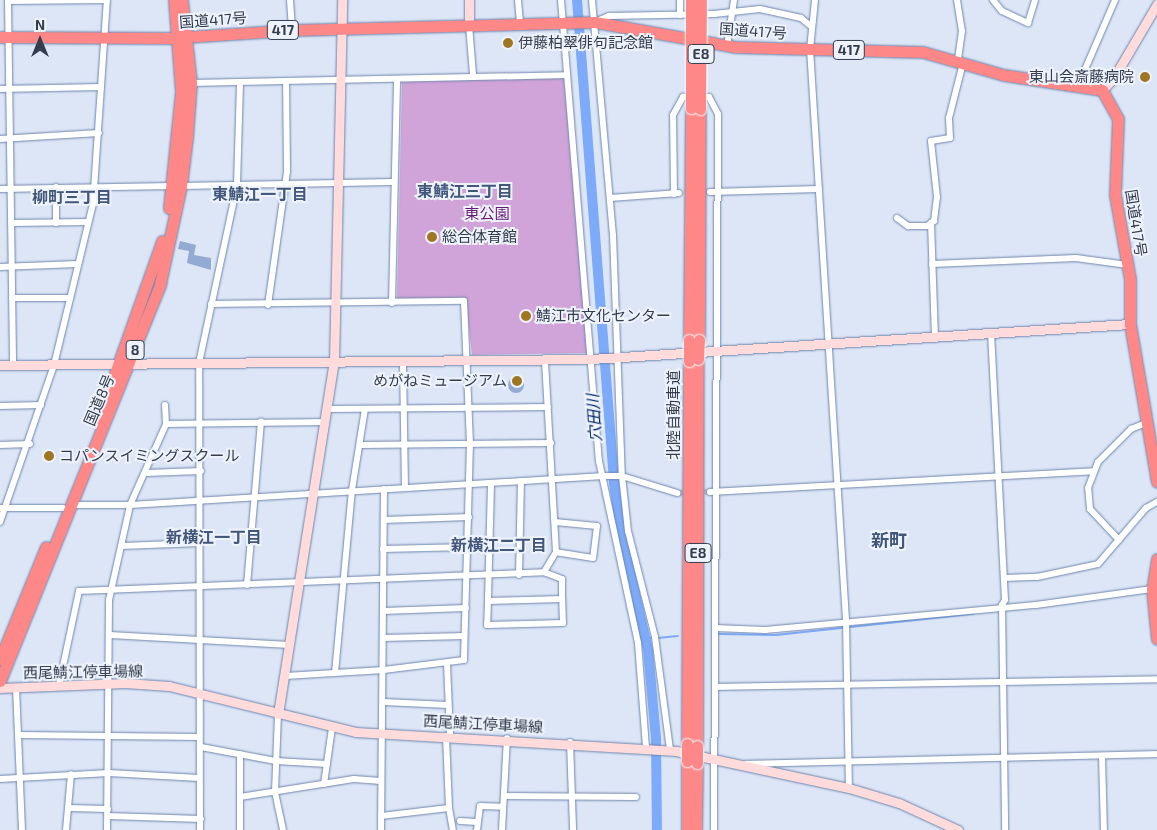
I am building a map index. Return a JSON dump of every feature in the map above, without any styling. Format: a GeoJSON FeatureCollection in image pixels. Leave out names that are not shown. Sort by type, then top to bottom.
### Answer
{"type":"FeatureCollection","features":[{"type":"Feature","properties":{"kind":"highway","name":"国道8号"},"geometry":{"type":"LineString","coordinates":[[0,681],[67,506],[160,284],[177,186],[191,83],[183,36],[174,0]]}},
{"type":"Feature","properties":{"kind":"highway","name":"国道8号"},"geometry":{"type":"LineString","coordinates":[[177,186],[183,36],[182,0]]}},
{"type":"Feature","properties":{"kind":"highway","name":"北陸自動車道"},"geometry":{"type":"LineString","coordinates":[[691,0],[695,108],[692,762],[696,830]]}},
{"type":"Feature","properties":{"kind":"highway","name":"北陸自動車道"},"geometry":{"type":"LineString","coordinates":[[695,108],[701,0]]}},
{"type":"Feature","properties":{"kind":"highway","name":"国道417号"},"geometry":{"type":"LineString","coordinates":[[5,37],[104,39],[341,28],[595,22],[727,46],[909,50],[960,62],[1004,76],[1077,88],[1102,90],[1118,119],[1115,195],[1128,265],[1130,324],[1157,482]]}},
{"type":"Feature","properties":{"kind":"highway","name":"国道8号"},"geometry":{"type":"LineString","coordinates":[[0,659],[67,506]]}},
{"type":"Feature","properties":{"kind":"highway"},"geometry":{"type":"LineString","coordinates":[[1157,559],[1157,574],[1152,589],[1157,640]]}},
{"type":"Feature","properties":{"kind":"highway","name":"北陸自動車道"},"geometry":{"type":"LineString","coordinates":[[687,830],[692,762]]}},
{"type":"Feature","properties":{"kind":"street"},"geometry":{"type":"LineString","coordinates":[[0,522],[30,444],[54,365],[96,186],[107,0],[8,0],[5,37],[9,88],[13,365]]}},
{"type":"Feature","properties":{"kind":"street"},"geometry":{"type":"LineString","coordinates":[[290,0],[292,30]]}},
{"type":"Feature","properties":{"kind":"street"},"geometry":{"type":"LineString","coordinates":[[284,830],[275,792],[278,714],[334,362],[342,0]]}},
{"type":"Feature","properties":{"kind":"street"},"geometry":{"type":"LineString","coordinates":[[469,0],[468,25],[473,75]]}},
{"type":"Feature","properties":{"kind":"street"},"geometry":{"type":"LineString","coordinates":[[518,0],[520,23]]}},
{"type":"Feature","properties":{"kind":"street"},"geometry":{"type":"LineString","coordinates":[[561,0],[565,22],[567,75],[603,476],[638,644],[648,748]]}},
{"type":"Feature","properties":{"kind":"street"},"geometry":{"type":"LineString","coordinates":[[592,0],[610,198],[621,476],[628,531],[654,637],[666,750]]}},
{"type":"Feature","properties":{"kind":"street"},"geometry":{"type":"LineString","coordinates":[[680,0],[680,16]]}},
{"type":"Feature","properties":{"kind":"street"},"geometry":{"type":"LineString","coordinates":[[727,46],[734,12],[734,0]]}},
{"type":"Feature","properties":{"kind":"street"},"geometry":{"type":"LineString","coordinates":[[815,0],[810,48],[846,620],[849,788]]}},
{"type":"Feature","properties":{"kind":"street"},"geometry":{"type":"LineString","coordinates":[[935,336],[931,223],[938,197],[931,141],[950,138],[949,118],[960,62],[962,31],[957,0]]}},
{"type":"Feature","properties":{"kind":"street"},"geometry":{"type":"LineString","coordinates":[[994,0],[1002,11],[1028,22],[1035,0]]}},
{"type":"Feature","properties":{"kind":"street"},"geometry":{"type":"LineString","coordinates":[[1077,88],[1116,0]]}},
{"type":"Feature","properties":{"kind":"street"},"geometry":{"type":"LineString","coordinates":[[1102,90],[1113,79],[1157,4]]}},
{"type":"Feature","properties":{"kind":"street"},"geometry":{"type":"LineString","coordinates":[[595,22],[609,16],[680,16],[776,10],[801,18],[812,27]]}},
{"type":"Feature","properties":{"kind":"street"},"geometry":{"type":"LineString","coordinates":[[191,83],[397,79],[473,75],[567,75]]}},
{"type":"Feature","properties":{"kind":"street"},"geometry":{"type":"LineString","coordinates":[[392,303],[392,182],[397,79]]}},
{"type":"Feature","properties":{"kind":"street"},"geometry":{"type":"LineString","coordinates":[[268,305],[285,186],[286,82]]}},
{"type":"Feature","properties":{"kind":"street"},"geometry":{"type":"LineString","coordinates":[[200,830],[199,778],[201,747],[199,737],[203,694],[199,363],[237,185],[240,83]]}},
{"type":"Feature","properties":{"kind":"street"},"geometry":{"type":"LineString","coordinates":[[0,89],[101,87]]}},
{"type":"Feature","properties":{"kind":"street"},"geometry":{"type":"LineString","coordinates":[[610,198],[676,194],[673,115],[683,97],[709,97],[718,114],[717,349],[713,492],[715,628],[714,830]]}},
{"type":"Feature","properties":{"kind":"street"},"geometry":{"type":"LineString","coordinates":[[0,139],[99,133]]}},
{"type":"Feature","properties":{"kind":"street"},"geometry":{"type":"LineString","coordinates":[[0,189],[96,186],[285,186],[392,182]]}},
{"type":"Feature","properties":{"kind":"street"},"geometry":{"type":"LineString","coordinates":[[56,187],[56,223]]}},
{"type":"Feature","properties":{"kind":"street"},"geometry":{"type":"LineString","coordinates":[[710,192],[819,189]]}},
{"type":"Feature","properties":{"kind":"street"},"geometry":{"type":"LineString","coordinates":[[897,218],[908,226],[931,223]]}},
{"type":"Feature","properties":{"kind":"street"},"geometry":{"type":"LineString","coordinates":[[11,223],[88,222]]}},
{"type":"Feature","properties":{"kind":"street"},"geometry":{"type":"LineString","coordinates":[[932,264],[1076,258],[1128,265]]}},
{"type":"Feature","properties":{"kind":"street"},"geometry":{"type":"LineString","coordinates":[[0,267],[78,264]]}},
{"type":"Feature","properties":{"kind":"street"},"geometry":{"type":"LineString","coordinates":[[12,298],[70,298]]}},
{"type":"Feature","properties":{"kind":"street"},"geometry":{"type":"LineString","coordinates":[[211,304],[335,306],[464,301],[470,360],[470,485],[464,660],[384,670],[285,676]]}},
{"type":"Feature","properties":{"kind":"street"},"geometry":{"type":"LineString","coordinates":[[0,365],[591,359],[717,349],[1130,324]]}},
{"type":"Feature","properties":{"kind":"street"},"geometry":{"type":"LineString","coordinates":[[991,333],[1004,578],[1002,682],[1005,830]]}},
{"type":"Feature","properties":{"kind":"street"},"geometry":{"type":"LineString","coordinates":[[544,572],[556,552],[545,360]]}},
{"type":"Feature","properties":{"kind":"street"},"geometry":{"type":"LineString","coordinates":[[403,362],[404,488]]}},
{"type":"Feature","properties":{"kind":"street"},"geometry":{"type":"LineString","coordinates":[[0,406],[41,405]]}},
{"type":"Feature","properties":{"kind":"street"},"geometry":{"type":"LineString","coordinates":[[107,830],[109,774],[107,684],[111,591],[130,505],[146,473],[166,424],[165,405]]}},
{"type":"Feature","properties":{"kind":"street"},"geometry":{"type":"LineString","coordinates":[[328,409],[548,407]]}},
{"type":"Feature","properties":{"kind":"street"},"geometry":{"type":"LineString","coordinates":[[335,673],[352,490],[365,409]]}},
{"type":"Feature","properties":{"kind":"street"},"geometry":{"type":"LineString","coordinates":[[247,586],[261,422]]}},
{"type":"Feature","properties":{"kind":"street"},"geometry":{"type":"LineString","coordinates":[[166,424],[325,422]]}},
{"type":"Feature","properties":{"kind":"street"},"geometry":{"type":"LineString","coordinates":[[1119,540],[1090,509],[1087,499],[1093,471],[1131,429],[1148,422]]}},
{"type":"Feature","properties":{"kind":"street"},"geometry":{"type":"LineString","coordinates":[[360,444],[551,443]]}},
{"type":"Feature","properties":{"kind":"street"},"geometry":{"type":"LineString","coordinates":[[0,445],[30,444]]}},
{"type":"Feature","properties":{"kind":"street"},"geometry":{"type":"LineString","coordinates":[[146,473],[201,471]]}},
{"type":"Feature","properties":{"kind":"street"},"geometry":{"type":"LineString","coordinates":[[713,492],[1093,471]]}},
{"type":"Feature","properties":{"kind":"street"},"geometry":{"type":"LineString","coordinates":[[4,508],[130,505],[202,498],[491,484],[553,478],[603,476],[621,476],[677,493]]}},
{"type":"Feature","properties":{"kind":"street"},"geometry":{"type":"LineString","coordinates":[[519,575],[522,481]]}},
{"type":"Feature","properties":{"kind":"street"},"geometry":{"type":"LineString","coordinates":[[59,685],[79,591],[202,589],[300,583],[488,575],[519,575],[544,572],[562,579],[563,623],[487,625],[488,575],[491,484]]}},
{"type":"Feature","properties":{"kind":"street"},"geometry":{"type":"LineString","coordinates":[[381,830],[384,702],[384,489]]}},
{"type":"Feature","properties":{"kind":"street"},"geometry":{"type":"LineString","coordinates":[[1004,578],[1038,577],[1098,564],[1146,508],[1157,502]]}},
{"type":"Feature","properties":{"kind":"street"},"geometry":{"type":"LineString","coordinates":[[384,520],[469,517]]}},
{"type":"Feature","properties":{"kind":"street"},"geometry":{"type":"LineString","coordinates":[[555,522],[597,526],[593,561],[556,552]]}},
{"type":"Feature","properties":{"kind":"street"},"geometry":{"type":"LineString","coordinates":[[122,546],[200,543]]}},
{"type":"Feature","properties":{"kind":"street"},"geometry":{"type":"LineString","coordinates":[[383,549],[468,547]]}},
{"type":"Feature","properties":{"kind":"street"},"geometry":{"type":"LineString","coordinates":[[715,628],[765,630],[1002,605],[1036,605],[1152,589]]}},
{"type":"Feature","properties":{"kind":"street"},"geometry":{"type":"LineString","coordinates":[[488,601],[562,599]]}},
{"type":"Feature","properties":{"kind":"street"},"geometry":{"type":"LineString","coordinates":[[383,610],[466,608]]}},
{"type":"Feature","properties":{"kind":"street"},"geometry":{"type":"LineString","coordinates":[[110,634],[290,646]]}},
{"type":"Feature","properties":{"kind":"street"},"geometry":{"type":"LineString","coordinates":[[383,638],[464,636]]}},
{"type":"Feature","properties":{"kind":"street"},"geometry":{"type":"LineString","coordinates":[[447,663],[449,808],[452,830]]}},
{"type":"Feature","properties":{"kind":"street"},"geometry":{"type":"LineString","coordinates":[[715,687],[847,686],[1157,678]]}},
{"type":"Feature","properties":{"kind":"street","name":"西尾鯖江停車場線"},"geometry":{"type":"LineString","coordinates":[[0,688],[107,684],[169,686],[332,728],[382,734],[507,738],[666,750],[849,788],[899,803],[958,830]]}},
{"type":"Feature","properties":{"kind":"street"},"geometry":{"type":"LineString","coordinates":[[16,687],[22,830]]}},
{"type":"Feature","properties":{"kind":"street"},"geometry":{"type":"LineString","coordinates":[[384,702],[448,705]]}},
{"type":"Feature","properties":{"kind":"street"},"geometry":{"type":"LineString","coordinates":[[324,784],[332,728]]}},
{"type":"Feature","properties":{"kind":"street"},"geometry":{"type":"LineString","coordinates":[[18,735],[108,733],[199,737]]}},
{"type":"Feature","properties":{"kind":"street"},"geometry":{"type":"LineString","coordinates":[[502,830],[507,738]]}},
{"type":"Feature","properties":{"kind":"street"},"geometry":{"type":"LineString","coordinates":[[570,742],[573,830]]}},
{"type":"Feature","properties":{"kind":"street"},"geometry":{"type":"LineString","coordinates":[[201,747],[276,761],[327,764]]}},
{"type":"Feature","properties":{"kind":"street"},"geometry":{"type":"LineString","coordinates":[[240,754],[240,830]]}},
{"type":"Feature","properties":{"kind":"street"},"geometry":{"type":"LineString","coordinates":[[739,764],[1157,754]]}},
{"type":"Feature","properties":{"kind":"street"},"geometry":{"type":"LineString","coordinates":[[1102,756],[1104,830]]}},
{"type":"Feature","properties":{"kind":"street"},"geometry":{"type":"LineString","coordinates":[[66,830],[70,774]]}},
{"type":"Feature","properties":{"kind":"street"},"geometry":{"type":"LineString","coordinates":[[0,779],[70,774],[199,778]]}},
{"type":"Feature","properties":{"kind":"street"},"geometry":{"type":"LineString","coordinates":[[240,797],[324,784],[381,781]]}},
{"type":"Feature","properties":{"kind":"street"},"geometry":{"type":"LineString","coordinates":[[504,796],[636,797]]}},
{"type":"Feature","properties":{"kind":"street"},"geometry":{"type":"LineString","coordinates":[[477,830],[480,806],[503,807]]}},
{"type":"Feature","properties":{"kind":"street"},"geometry":{"type":"LineString","coordinates":[[68,808],[108,813],[201,819]]}},
{"type":"Feature","properties":{"kind":"street"},"geometry":{"type":"LineString","coordinates":[[381,816],[449,808]]}},
{"type":"Feature","properties":{"kind":"street"},"geometry":{"type":"LineString","coordinates":[[460,821],[477,822]]}},
{"type":"Feature","properties":{"kind":"green space","name":"東公園"},"geometry":{"type":"Polygon","coordinates":[[[564,78],[587,353],[472,355],[466,301],[397,301],[402,82],[564,78]]]}},
{"type":"Feature","properties":{"kind":"building"},"geometry":{"type":"Polygon","coordinates":[[[180,241],[196,245],[194,255],[211,258],[211,270],[187,263],[189,251],[178,249],[180,241]]]}},
{"type":"Feature","properties":{"kind":"building"},"geometry":{"type":"Polygon","coordinates":[[[513,377],[519,377],[524,382],[522,391],[513,393],[508,388],[508,382],[513,377]]]}},
{"type":"Feature","properties":{"kind":"waterway","name":"穴田川"},"geometry":{"type":"LineString","coordinates":[[577,0],[614,483],[621,533],[648,650],[656,738],[657,830]]}},
{"type":"Feature","properties":{"kind":"waterway"},"geometry":{"type":"LineString","coordinates":[[718,634],[776,635],[974,614]]}},
{"type":"Feature","properties":{"kind":"waterway"},"geometry":{"type":"LineString","coordinates":[[658,638],[678,636]]}},
{"type":"Feature","properties":{"kind":"waterway","name":"穴田川"},"geometry":{"type":"LineString","coordinates":[[646,639],[653,638]]}},
{"type":"Feature","properties":{"kind":"tunnel"},"geometry":{"type":"LineString","coordinates":[[677,493],[710,492]]}},
{"type":"Feature","properties":{"kind":"place","name":"伊藤柏翠俳句記念館"},"geometry":{"type":"Point","coordinates":[508,43]}},
{"type":"Feature","properties":{"kind":"place","name":"東山会斎藤病院"},"geometry":{"type":"Point","coordinates":[1145,77]}},
{"type":"Feature","properties":{"kind":"place","name":"総合体育館"},"geometry":{"type":"Point","coordinates":[432,237]}},
{"type":"Feature","properties":{"kind":"place","name":"鯖江市文化センター"},"geometry":{"type":"Point","coordinates":[526,316]}},
{"type":"Feature","properties":{"kind":"place","name":"めがねミュージアム"},"geometry":{"type":"Point","coordinates":[517,381]}},
{"type":"Feature","properties":{"kind":"place","name":"コパンスイミングスクール"},"geometry":{"type":"Point","coordinates":[49,456]}},
{"type":"Feature","properties":{"kind":"district","name":"東鯖江三丁目"},"geometry":{"type":"Point","coordinates":[465,191]}},
{"type":"Feature","properties":{"kind":"district","name":"東鯖江一丁目"},"geometry":{"type":"Point","coordinates":[260,194]}},
{"type":"Feature","properties":{"kind":"district","name":"柳町三丁目"},"geometry":{"type":"Point","coordinates":[72,197]}},
{"type":"Feature","properties":{"kind":"district","name":"新横江一丁目"},"geometry":{"type":"Point","coordinates":[214,537]}},
{"type":"Feature","properties":{"kind":"district","name":"新町"},"geometry":{"type":"Point","coordinates":[889,540]}},
{"type":"Feature","properties":{"kind":"district","name":"新横江二丁目"},"geometry":{"type":"Point","coordinates":[499,545]}}]}
